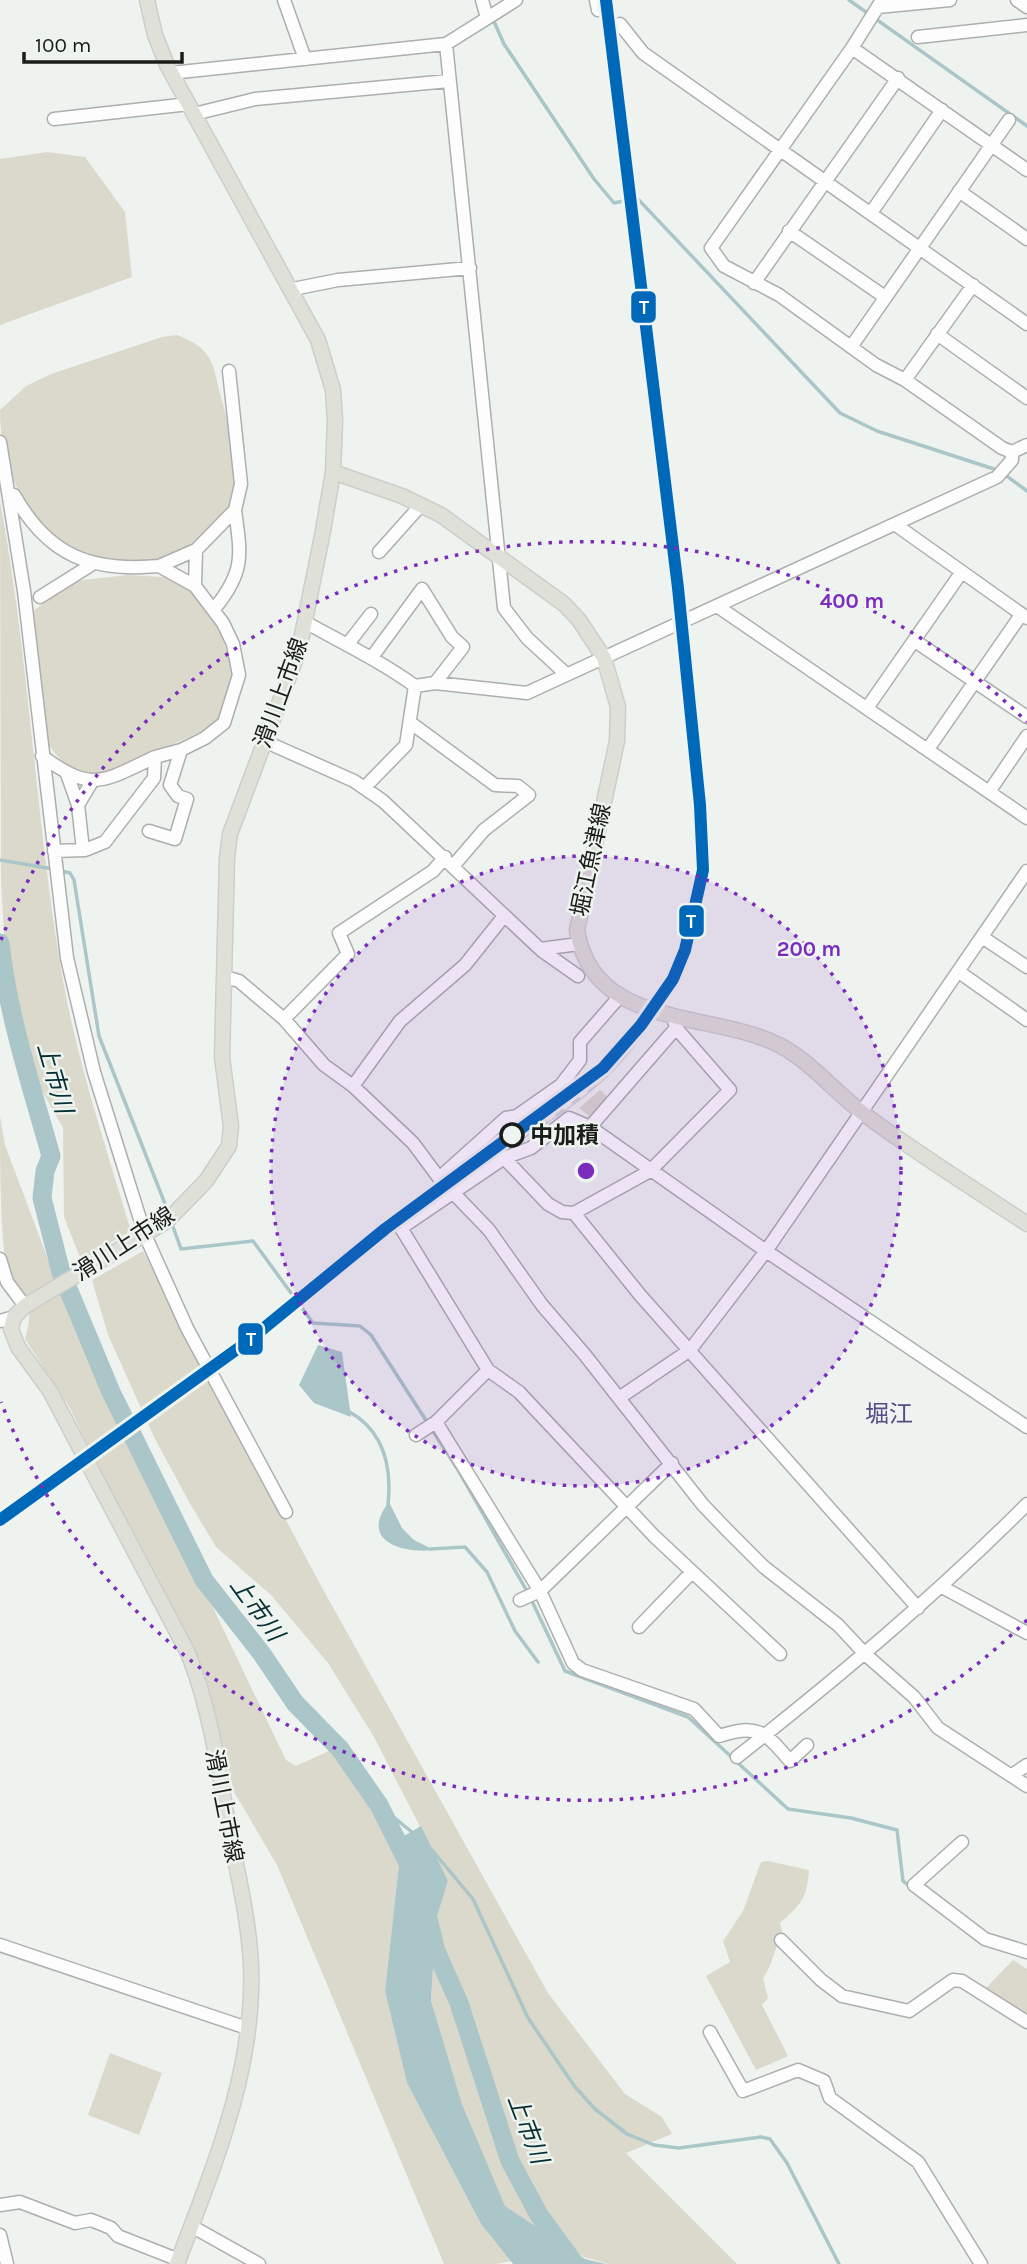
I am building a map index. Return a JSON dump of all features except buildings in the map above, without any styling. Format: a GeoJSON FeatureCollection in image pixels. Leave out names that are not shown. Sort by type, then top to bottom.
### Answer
{"type":"FeatureCollection","features":[{"type":"Feature","properties":{"kind":"main road","name":"滑川上市線"},"geometry":{"type":"LineString","coordinates":[[147,0],[155,35],[171,73],[293,289],[327,365],[335,421],[333,472],[299,650],[230,834],[222,1057],[231,1126],[229,1146],[222,1160],[182,1207],[145,1235],[7,1319],[18,1347],[50,1391],[198,1677],[243,1910],[251,1965],[247,2028],[229,2128],[178,2262]]}},
{"type":"Feature","properties":{"kind":"main road","name":"堀江魚津線"},"geometry":{"type":"LineString","coordinates":[[333,472],[421,505],[498,554],[564,604],[579,620],[604,657],[618,708],[617,741],[579,909],[579,944],[603,982],[620,996],[674,1023],[751,1035],[783,1048],[862,1113],[1027,1224]]}},
{"type":"Feature","properties":{"kind":"street"},"geometry":{"type":"LineString","coordinates":[[284,0],[305,60]]}},
{"type":"Feature","properties":{"kind":"street"},"geometry":{"type":"LineString","coordinates":[[482,0],[487,18]]}},
{"type":"Feature","properties":{"kind":"street"},"geometry":{"type":"LineString","coordinates":[[171,73],[446,44],[516,0]]}},
{"type":"Feature","properties":{"kind":"street"},"geometry":{"type":"LineString","coordinates":[[950,0],[880,3],[852,48],[712,248],[724,266],[779,295],[851,347],[1012,452]]}},
{"type":"Feature","properties":{"kind":"street"},"geometry":{"type":"LineString","coordinates":[[1017,0],[1027,7]]}},
{"type":"Feature","properties":{"kind":"street"},"geometry":{"type":"LineString","coordinates":[[620,24],[643,53],[1027,324]]}},
{"type":"Feature","properties":{"kind":"street"},"geometry":{"type":"LineString","coordinates":[[918,37],[1027,25]]}},
{"type":"Feature","properties":{"kind":"street"},"geometry":{"type":"LineString","coordinates":[[446,44],[504,608],[527,638],[566,674]]}},
{"type":"Feature","properties":{"kind":"street"},"geometry":{"type":"LineString","coordinates":[[852,48],[1027,170]]}},
{"type":"Feature","properties":{"kind":"street"},"geometry":{"type":"LineString","coordinates":[[754,283],[898,78]]}},
{"type":"Feature","properties":{"kind":"street"},"geometry":{"type":"LineString","coordinates":[[54,119],[192,109],[256,99],[449,81]]}},
{"type":"Feature","properties":{"kind":"street"},"geometry":{"type":"LineString","coordinates":[[871,213],[942,110]]}},
{"type":"Feature","properties":{"kind":"street"},"geometry":{"type":"LineString","coordinates":[[851,347],[1009,120]]}},
{"type":"Feature","properties":{"kind":"street"},"geometry":{"type":"LineString","coordinates":[[958,191],[1027,239]]}},
{"type":"Feature","properties":{"kind":"street"},"geometry":{"type":"LineString","coordinates":[[789,231],[885,297]]}},
{"type":"Feature","properties":{"kind":"street"},"geometry":{"type":"LineString","coordinates":[[293,289],[338,280],[470,268]]}},
{"type":"Feature","properties":{"kind":"street"},"geometry":{"type":"LineString","coordinates":[[905,380],[973,285]]}},
{"type":"Feature","properties":{"kind":"street"},"geometry":{"type":"LineString","coordinates":[[937,334],[1027,398]]}},
{"type":"Feature","properties":{"kind":"street"},"geometry":{"type":"LineString","coordinates":[[215,608],[232,588],[239,573],[241,556],[235,510],[240,484],[229,371]]}},
{"type":"Feature","properties":{"kind":"street"},"geometry":{"type":"LineString","coordinates":[[0,442],[10,487],[67,958],[91,1060],[145,1235],[187,1328],[286,1512]]}},
{"type":"Feature","properties":{"kind":"street"},"geometry":{"type":"LineString","coordinates":[[1012,452],[1027,445]]}},
{"type":"Feature","properties":{"kind":"street"},"geometry":{"type":"LineString","coordinates":[[306,622],[372,657],[415,686],[435,683],[527,693],[997,477],[1012,460],[1012,452]]}},
{"type":"Feature","properties":{"kind":"street"},"geometry":{"type":"LineString","coordinates":[[10,487],[39,530],[91,565],[123,570],[159,566],[196,550],[235,510]]}},
{"type":"Feature","properties":{"kind":"street"},"geometry":{"type":"LineString","coordinates":[[379,552],[421,505]]}},
{"type":"Feature","properties":{"kind":"street"},"geometry":{"type":"LineString","coordinates":[[896,525],[1024,617],[928,749]]}},
{"type":"Feature","properties":{"kind":"street"},"geometry":{"type":"LineString","coordinates":[[195,586],[196,550]]}},
{"type":"Feature","properties":{"kind":"street"},"geometry":{"type":"LineString","coordinates":[[40,597],[91,565]]}},
{"type":"Feature","properties":{"kind":"street"},"geometry":{"type":"LineString","coordinates":[[42,756],[67,774],[93,780],[108,779],[155,758],[181,750],[205,738],[224,723],[239,675],[233,644],[215,608],[195,586],[159,566]]}},
{"type":"Feature","properties":{"kind":"street"},"geometry":{"type":"LineString","coordinates":[[867,708],[961,573]]}},
{"type":"Feature","properties":{"kind":"street"},"geometry":{"type":"LineString","coordinates":[[372,657],[422,589],[452,637],[463,647],[435,683]]}},
{"type":"Feature","properties":{"kind":"street"},"geometry":{"type":"LineString","coordinates":[[717,606],[1027,818]]}},
{"type":"Feature","properties":{"kind":"street"},"geometry":{"type":"LineString","coordinates":[[347,645],[372,614]]}},
{"type":"Feature","properties":{"kind":"street"},"geometry":{"type":"LineString","coordinates":[[915,641],[1027,717]]}},
{"type":"Feature","properties":{"kind":"street"},"geometry":{"type":"LineString","coordinates":[[365,788],[406,745],[415,686]]}},
{"type":"Feature","properties":{"kind":"street"},"geometry":{"type":"LineString","coordinates":[[284,1019],[348,954],[340,933],[449,861],[529,795],[518,786],[495,785],[411,723]]}},
{"type":"Feature","properties":{"kind":"street"},"geometry":{"type":"LineString","coordinates":[[989,792],[1027,736]]}},
{"type":"Feature","properties":{"kind":"street"},"geometry":{"type":"LineString","coordinates":[[264,741],[365,788],[449,861],[540,949],[578,976]]}},
{"type":"Feature","properties":{"kind":"street"},"geometry":{"type":"LineString","coordinates":[[149,831],[174,839],[187,799],[178,796],[170,785],[181,750]]}},
{"type":"Feature","properties":{"kind":"street"},"geometry":{"type":"LineString","coordinates":[[54,851],[83,850],[106,842],[154,778],[155,758]]}},
{"type":"Feature","properties":{"kind":"street"},"geometry":{"type":"LineString","coordinates":[[67,774],[78,805],[83,850]]}},
{"type":"Feature","properties":{"kind":"street"},"geometry":{"type":"LineString","coordinates":[[78,805],[93,780]]}},
{"type":"Feature","properties":{"kind":"street"},"geometry":{"type":"LineString","coordinates":[[619,1398],[690,1350],[766,1251],[1027,871]]}},
{"type":"Feature","properties":{"kind":"street"},"geometry":{"type":"LineString","coordinates":[[353,1086],[400,1021],[465,965],[504,916]]}},
{"type":"Feature","properties":{"kind":"street"},"geometry":{"type":"LineString","coordinates":[[982,937],[1027,967]]}},
{"type":"Feature","properties":{"kind":"street"},"geometry":{"type":"LineString","coordinates":[[540,949],[579,944]]}},
{"type":"Feature","properties":{"kind":"street"},"geometry":{"type":"LineString","coordinates":[[959,972],[1027,1020]]}},
{"type":"Feature","properties":{"kind":"street"},"geometry":{"type":"LineString","coordinates":[[225,977],[239,981],[284,1019],[324,1065],[353,1086],[413,1143],[439,1178],[488,1230],[542,1305],[703,1505],[736,1539],[764,1567],[838,1625],[866,1655],[914,1698],[938,1728],[1027,1786]]}},
{"type":"Feature","properties":{"kind":"street"},"geometry":{"type":"LineString","coordinates":[[439,1178],[506,1118],[517,1116],[561,1085],[580,1060],[580,1042],[620,996]]}},
{"type":"Feature","properties":{"kind":"street"},"geometry":{"type":"LineString","coordinates":[[505,1158],[548,1205],[562,1212],[575,1213],[650,1171],[730,1090],[674,1023],[590,1127]]}},
{"type":"Feature","properties":{"kind":"street"},"geometry":{"type":"LineString","coordinates":[[780,1654],[654,1536],[519,1392],[488,1370],[401,1228],[505,1158],[531,1148],[569,1118],[590,1127],[766,1251],[1027,1427]]}},
{"type":"Feature","properties":{"kind":"street"},"geometry":{"type":"LineString","coordinates":[[575,1213],[640,1295],[918,1608]]}},
{"type":"Feature","properties":{"kind":"street"},"geometry":{"type":"LineString","coordinates":[[0,1259],[7,1282],[25,1306]]}},
{"type":"Feature","properties":{"kind":"street"},"geometry":{"type":"LineString","coordinates":[[416,1436],[436,1422],[488,1370]]}},
{"type":"Feature","properties":{"kind":"street"},"geometry":{"type":"LineString","coordinates":[[436,1422],[540,1591],[573,1663],[582,1670],[694,1709],[719,1736],[742,1728],[766,1734],[789,1761],[807,1745]]}},
{"type":"Feature","properties":{"kind":"street"},"geometry":{"type":"LineString","coordinates":[[520,1600],[540,1591],[626,1504],[671,1463]]}},
{"type":"Feature","properties":{"kind":"street"},"geometry":{"type":"LineString","coordinates":[[737,1757],[866,1655],[942,1587],[1027,1504]]}},
{"type":"Feature","properties":{"kind":"street"},"geometry":{"type":"LineString","coordinates":[[639,1627],[692,1572]]}},
{"type":"Feature","properties":{"kind":"street"},"geometry":{"type":"LineString","coordinates":[[942,1587],[1027,1633]]}},
{"type":"Feature","properties":{"kind":"street"},"geometry":{"type":"LineString","coordinates":[[1012,1775],[1027,1765]]}},
{"type":"Feature","properties":{"kind":"street"},"geometry":{"type":"LineString","coordinates":[[962,1842],[914,1885],[985,1939],[1027,1952]]}},
{"type":"Feature","properties":{"kind":"street"},"geometry":{"type":"LineString","coordinates":[[781,1940],[821,1980],[842,1996],[909,2011],[953,1980],[962,1981],[1027,2022]]}},
{"type":"Feature","properties":{"kind":"street"},"geometry":{"type":"LineString","coordinates":[[0,1945],[247,2028]]}},
{"type":"Feature","properties":{"kind":"street"},"geometry":{"type":"LineString","coordinates":[[710,2032],[743,2091],[798,2070],[824,2081],[830,2098],[918,2162],[981,2264]]}},
{"type":"Feature","properties":{"kind":"street"},"geometry":{"type":"LineString","coordinates":[[0,2205],[20,2202],[75,2223],[91,2220],[111,2228],[118,2236],[178,2262]]}},
{"type":"Feature","properties":{"kind":"street"},"geometry":{"type":"LineString","coordinates":[[193,2227],[259,2264]]}},
{"type":"Feature","properties":{"kind":"street"},"geometry":{"type":"LineString","coordinates":[[0,2235],[7,2264]]}},
{"type":"Feature","properties":{"kind":"shaded area"},"geometry":{"type":"Polygon","coordinates":[[[47,152],[85,157],[125,212],[132,277],[0,325],[0,159],[47,152]]]}},
{"type":"Feature","properties":{"kind":"shaded area"},"geometry":{"type":"Polygon","coordinates":[[[177,335],[200,347],[211,361],[233,451],[236,477],[234,498],[217,523],[196,542],[172,556],[153,561],[96,562],[59,539],[43,525],[19,492],[5,453],[0,410],[26,386],[51,374],[162,337],[177,335]]]}},
{"type":"Feature","properties":{"kind":"shaded area"},"geometry":{"type":"Polygon","coordinates":[[[0,501],[18,618],[61,969],[83,1068],[131,1231],[81,1260],[64,1217],[63,1128],[10,1035],[1,882],[0,501]]]}},
{"type":"Feature","properties":{"kind":"shaded area"},"geometry":{"type":"Polygon","coordinates":[[[128,575],[163,577],[196,594],[218,622],[233,673],[217,724],[111,773],[92,774],[68,765],[49,745],[33,611],[74,581],[128,575]]]}},
{"type":"Feature","properties":{"kind":"shaded area"},"geometry":{"type":"Polygon","coordinates":[[[600,1090],[609,1098],[589,1116],[579,1108],[600,1090]]]}},
{"type":"Feature","properties":{"kind":"shaded area"},"geometry":{"type":"Polygon","coordinates":[[[0,1116],[5,1145],[55,1278],[286,1760],[296,1766],[344,1744],[402,1837],[385,1991],[407,2083],[481,2224],[511,2261],[496,2264],[444,2264],[277,1865],[234,1792],[210,1694],[195,1650],[128,1529],[70,1408],[25,1339],[28,1307],[7,1271],[5,1256],[0,1116]]]}},
{"type":"Feature","properties":{"kind":"shaded area"},"geometry":{"type":"Polygon","coordinates":[[[143,1251],[320,1584],[548,1993],[625,2094],[662,2117],[672,2134],[626,2153],[737,2264],[608,2264],[584,2257],[505,2207],[462,2104],[431,2004],[436,1920],[448,1881],[374,1737],[328,1663],[271,1595],[216,1547],[154,1437],[108,1335],[92,1280],[143,1251]]]}},
{"type":"Feature","properties":{"kind":"shaded area"},"geometry":{"type":"Polygon","coordinates":[[[768,1861],[809,1870],[807,1888],[802,1900],[780,1923],[783,1936],[763,1978],[768,1998],[762,2005],[788,2056],[756,2070],[706,1976],[730,1962],[723,1941],[743,1911],[761,1862],[768,1861]]]}},
{"type":"Feature","properties":{"kind":"shaded area"},"geometry":{"type":"Polygon","coordinates":[[[1013,1960],[1027,1969],[1027,2016],[985,1989],[1013,1960]]]}},
{"type":"Feature","properties":{"kind":"shaded area"},"geometry":{"type":"Polygon","coordinates":[[[110,2053],[162,2073],[139,2135],[88,2115],[110,2053]]]}},
{"type":"Feature","properties":{"kind":"water"},"geometry":{"type":"Polygon","coordinates":[[[318,1345],[342,1352],[351,1417],[314,1403],[299,1385],[318,1345]]]}},
{"type":"Feature","properties":{"kind":"water"},"geometry":{"type":"Polygon","coordinates":[[[389,1502],[402,1528],[414,1540],[434,1550],[408,1550],[397,1547],[381,1535],[381,1515],[389,1502]]]}},
{"type":"Feature","properties":{"kind":"water"},"geometry":{"type":"Polygon","coordinates":[[[421,1826],[448,1881],[436,1920],[431,2001],[462,2104],[505,2206],[585,2259],[606,2264],[513,2264],[481,2224],[407,2083],[385,1991],[402,1837],[421,1826]]]}},
{"type":"Feature","properties":{"kind":"waterway"},"geometry":{"type":"LineString","coordinates":[[849,0],[1027,126]]}},
{"type":"Feature","properties":{"kind":"waterway"},"geometry":{"type":"LineString","coordinates":[[492,17],[504,44],[594,179],[614,203],[637,198],[840,413],[877,431],[997,470]]}},
{"type":"Feature","properties":{"kind":"waterway"},"geometry":{"type":"LineString","coordinates":[[1004,474],[1027,491]]}},
{"type":"Feature","properties":{"kind":"waterway"},"geometry":{"type":"LineString","coordinates":[[0,860],[53,869]]}},
{"type":"Feature","properties":{"kind":"waterway"},"geometry":{"type":"LineString","coordinates":[[61,871],[70,873],[74,880],[99,1036],[169,1214]]}},
{"type":"Feature","properties":{"kind":"waterway","name":"上市川"},"geometry":{"type":"LineString","coordinates":[[0,943],[14,1024],[51,1156],[45,1171],[42,1198],[61,1272],[111,1392],[204,1580],[262,1654],[295,1703],[340,1749],[379,1805],[412,1871]]}},
{"type":"Feature","properties":{"kind":"waterway"},"geometry":{"type":"LineString","coordinates":[[171,1221],[181,1249],[253,1241],[313,1323],[360,1326],[371,1335],[458,1470],[528,1593]]}},
{"type":"Feature","properties":{"kind":"waterway"},"geometry":{"type":"LineString","coordinates":[[348,1411],[370,1429],[383,1451],[389,1477],[388,1505]]}},
{"type":"Feature","properties":{"kind":"waterway"},"geometry":{"type":"LineString","coordinates":[[430,1549],[465,1547],[487,1572],[515,1631],[538,1662]]}},
{"type":"Feature","properties":{"kind":"waterway"},"geometry":{"type":"LineString","coordinates":[[531,1599],[565,1671],[688,1717],[788,1809],[851,1818],[897,1830],[903,1881],[909,1886]]}},
{"type":"Feature","properties":{"kind":"waterway"},"geometry":{"type":"LineString","coordinates":[[379,1805],[413,1833]]}},
{"type":"Feature","properties":{"kind":"waterway"},"geometry":{"type":"LineString","coordinates":[[432,1850],[473,1899],[528,2018],[575,2087],[595,2109],[627,2134],[654,2145],[679,2148],[761,2137],[770,2139],[787,2163],[839,2264]]}},
{"type":"Feature","properties":{"kind":"waterway","name":"上市川"},"geometry":{"type":"LineString","coordinates":[[428,1919],[436,1951],[459,2003],[510,2161],[539,2215],[575,2264]]}},
{"type":"Feature","properties":{"kind":"railway"},"geometry":{"type":"LineString","coordinates":[[462,1173],[547,1120],[607,1073],[637,1038],[673,979]]}},
{"type":"Feature","properties":{"kind":"transit line","name":"T"},"geometry":{"type":"LineString","coordinates":[[0,1520],[247,1342],[385,1229],[603,1068],[641,1025],[673,979],[685,950],[703,870],[700,805],[678,588],[606,0]]}},
{"type":"Feature","properties":{"kind":"place","name":"中加積"},"geometry":{"type":"Point","coordinates":[512,1135]}},
{"type":"Feature","properties":{"kind":"district","name":"堀江"},"geometry":{"type":"Point","coordinates":[889,1414]}}]}
